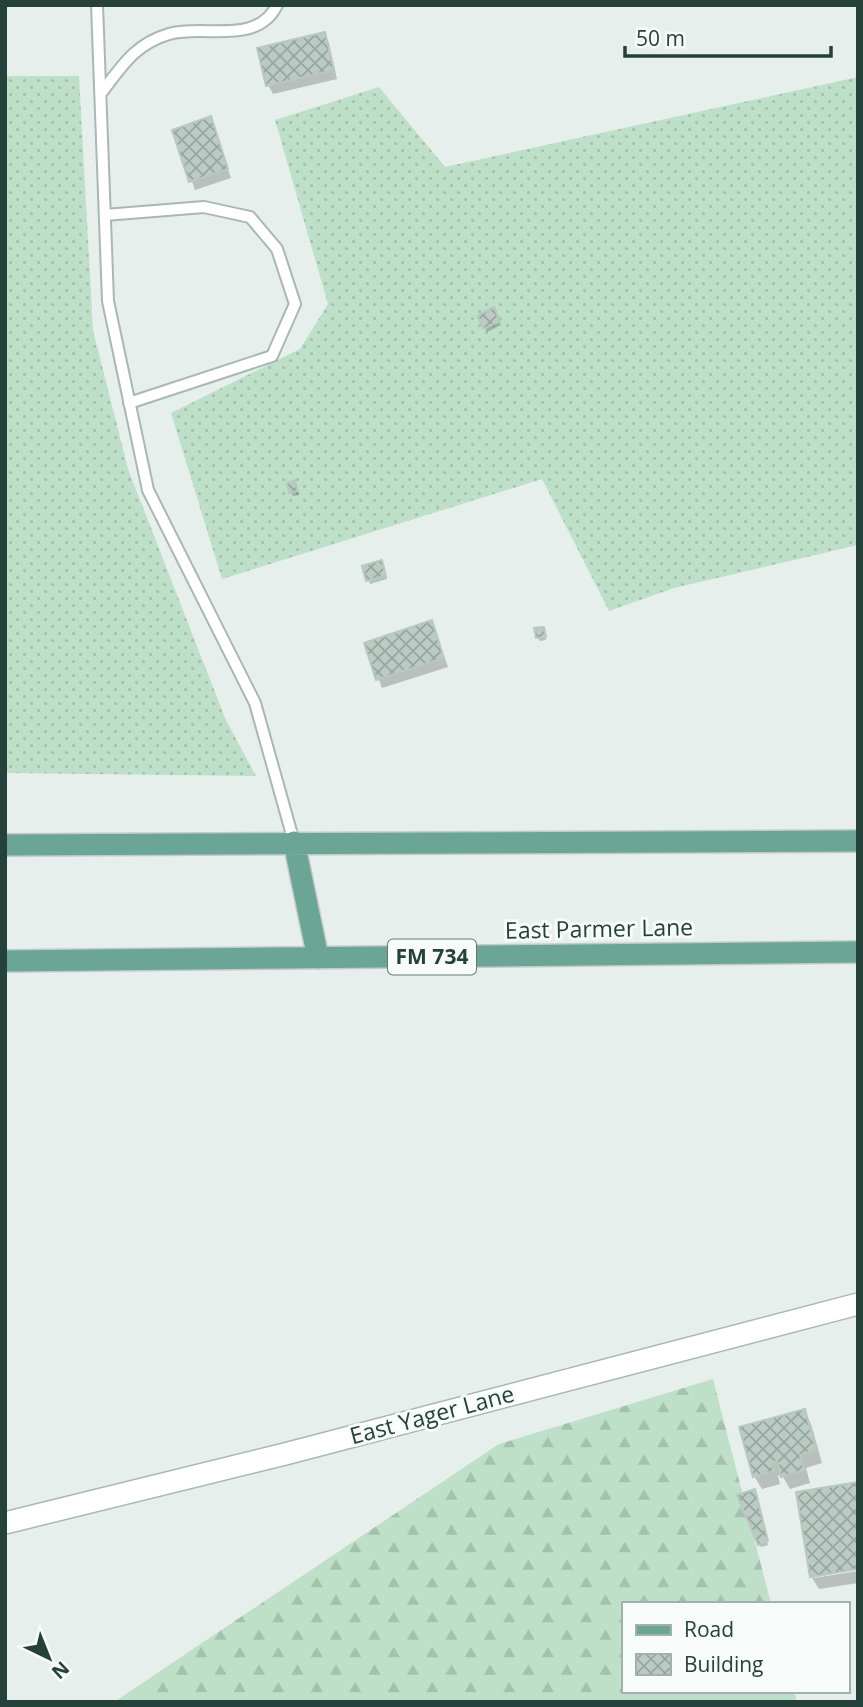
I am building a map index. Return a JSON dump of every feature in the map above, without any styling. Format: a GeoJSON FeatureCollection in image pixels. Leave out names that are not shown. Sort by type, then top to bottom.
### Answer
{"type":"FeatureCollection","features":[{"type":"Feature","properties":{"kind":"main road"},"geometry":{"type":"LineString","coordinates":[[5,845],[858,841]]}},
{"type":"Feature","properties":{"kind":"main road"},"geometry":{"type":"LineString","coordinates":[[294,842],[318,958]]}},
{"type":"Feature","properties":{"kind":"main road","name":"East Parmer Lane"},"geometry":{"type":"LineString","coordinates":[[5,961],[858,952]]}},
{"type":"Feature","properties":{"kind":"street","name":"East Yager Lane"},"geometry":{"type":"LineString","coordinates":[[5,1523],[285,1454],[858,1304]]}},
{"type":"Feature","properties":{"kind":"lane"},"geometry":{"type":"LineString","coordinates":[[97,5],[108,300],[148,490],[255,703],[294,842]]}},
{"type":"Feature","properties":{"kind":"lane"},"geometry":{"type":"LineString","coordinates":[[102,93],[132,52],[170,34],[243,31],[272,17],[277,5]]}},
{"type":"Feature","properties":{"kind":"lane"},"geometry":{"type":"LineString","coordinates":[[105,215],[204,207],[250,217],[277,249],[295,304],[272,356],[129,403]]}},
{"type":"Feature","properties":{"kind":"green space"},"geometry":{"type":"Polygon","coordinates":[[[5,76],[79,76],[93,330],[128,469],[225,718],[256,776],[5,773],[5,76]]]}},
{"type":"Feature","properties":{"kind":"green space"},"geometry":{"type":"Polygon","coordinates":[[[858,77],[858,545],[674,588],[609,611],[542,479],[222,579],[171,413],[300,349],[328,304],[275,120],[379,87],[445,167],[858,77]]]}},
{"type":"Feature","properties":{"kind":"green space"},"geometry":{"type":"Polygon","coordinates":[[[713,1379],[770,1602],[622,1602],[622,1693],[795,1693],[797,1702],[114,1702],[499,1444],[713,1379]]]}},
{"type":"Feature","properties":{"kind":"building"},"geometry":{"type":"Polygon","coordinates":[[[325,32],[334,70],[266,86],[257,48],[325,32]]]}},
{"type":"Feature","properties":{"kind":"building"},"geometry":{"type":"Polygon","coordinates":[[[211,116],[228,169],[189,182],[172,130],[211,116]]]}},
{"type":"Feature","properties":{"kind":"building"},"geometry":{"type":"Polygon","coordinates":[[[494,307],[500,321],[484,329],[477,316],[494,307]]]}},
{"type":"Feature","properties":{"kind":"building"},"geometry":{"type":"Polygon","coordinates":[[[295,480],[298,491],[289,493],[287,483],[295,480]]]}},
{"type":"Feature","properties":{"kind":"building"},"geometry":{"type":"Polygon","coordinates":[[[382,560],[386,576],[366,581],[362,566],[382,560]]]}},
{"type":"Feature","properties":{"kind":"building"},"geometry":{"type":"Polygon","coordinates":[[[432,620],[444,658],[376,680],[364,643],[432,620]]]}},
{"type":"Feature","properties":{"kind":"building"},"geometry":{"type":"Polygon","coordinates":[[[544,627],[546,637],[536,638],[534,628],[544,627]]]}},
{"type":"Feature","properties":{"kind":"building"},"geometry":{"type":"Polygon","coordinates":[[[805,1409],[816,1450],[800,1455],[804,1470],[781,1477],[777,1461],[772,1463],[774,1471],[753,1477],[739,1427],[805,1409]]]}},
{"type":"Feature","properties":{"kind":"building"},"geometry":{"type":"Polygon","coordinates":[[[858,1482],[858,1569],[810,1577],[796,1492],[858,1482]]]}},
{"type":"Feature","properties":{"kind":"building"},"geometry":{"type":"Polygon","coordinates":[[[755,1489],[768,1541],[758,1545],[737,1495],[755,1489]]]}}]}
